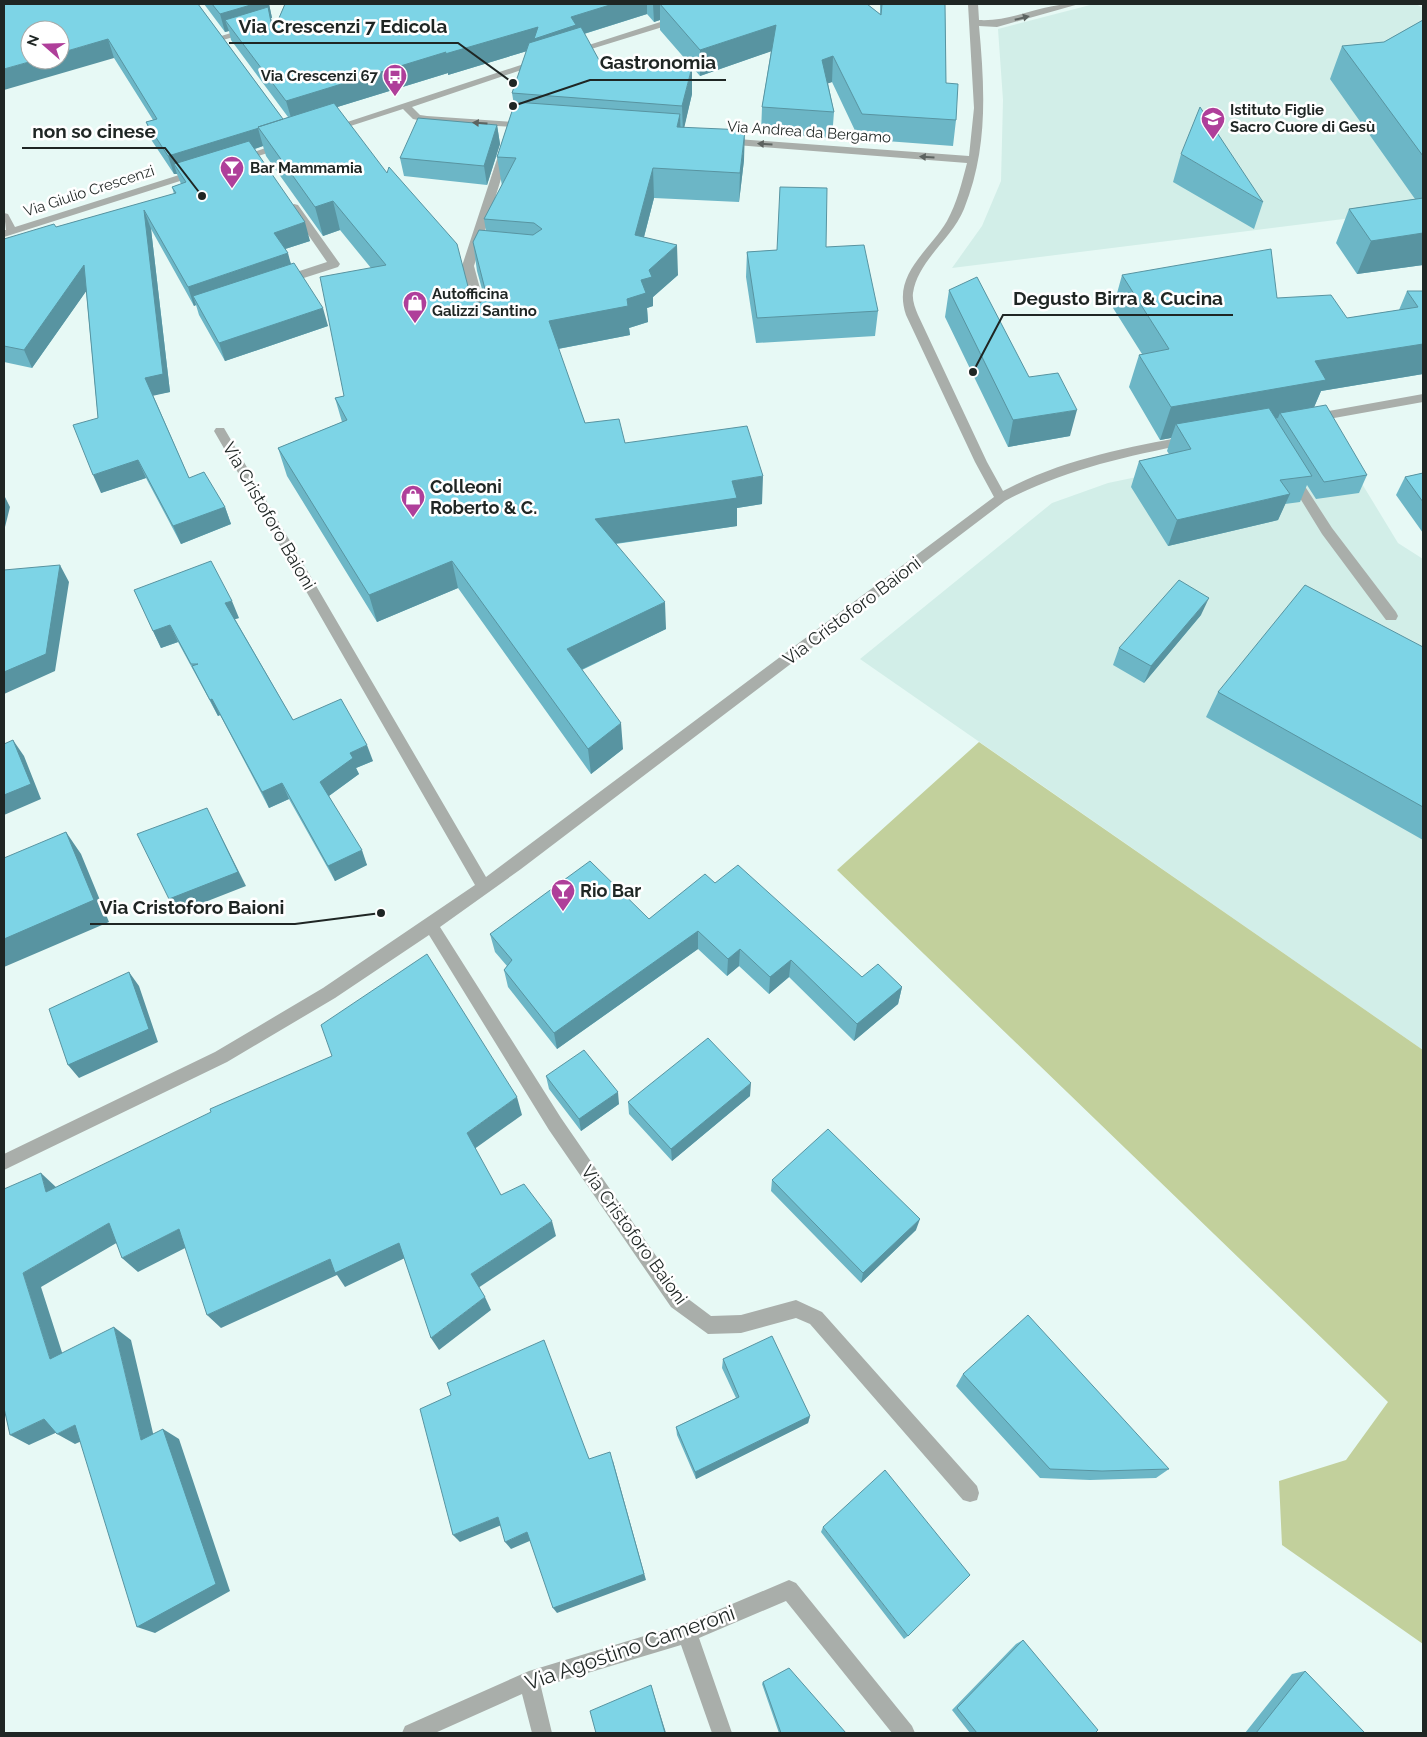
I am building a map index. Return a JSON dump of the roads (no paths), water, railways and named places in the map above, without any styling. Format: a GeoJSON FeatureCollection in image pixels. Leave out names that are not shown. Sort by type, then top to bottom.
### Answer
{"type":"FeatureCollection","features":[{"type":"Feature","properties":{"kind":"street"},"geometry":{"type":"LineString","coordinates":[[972,4],[979,79],[980,120],[975,160],[958,211],[911,280],[906,295],[912,315],[981,462],[1001,498]]}},
{"type":"Feature","properties":{"kind":"street"},"geometry":{"type":"LineString","coordinates":[[974,24],[997,24],[1074,4]]}},
{"type":"Feature","properties":{"kind":"street"},"geometry":{"type":"LineString","coordinates":[[223,37],[307,12]]}},
{"type":"Feature","properties":{"kind":"street"},"geometry":{"type":"LineString","coordinates":[[325,132],[692,15]]}},
{"type":"Feature","properties":{"kind":"street"},"geometry":{"type":"LineString","coordinates":[[405,106],[417,117],[510,134],[532,126]]}},
{"type":"Feature","properties":{"kind":"street"},"geometry":{"type":"LineString","coordinates":[[484,327],[468,266],[476,253],[510,134]]}},
{"type":"Feature","properties":{"kind":"street","name":"Via Andrea da Bergamo"},"geometry":{"type":"LineString","coordinates":[[710,140],[975,160]]}},
{"type":"Feature","properties":{"kind":"street"},"geometry":{"type":"LineString","coordinates":[[229,162],[290,142]]}},
{"type":"Feature","properties":{"kind":"street"},"geometry":{"type":"LineString","coordinates":[[257,153],[266,166]]}},
{"type":"Feature","properties":{"kind":"street","name":"Via Giulio Crescenzi"},"geometry":{"type":"LineString","coordinates":[[8,232],[210,168]]}},
{"type":"Feature","properties":{"kind":"street"},"geometry":{"type":"LineString","coordinates":[[272,285],[334,264],[288,199]]}},
{"type":"Feature","properties":{"kind":"street"},"geometry":{"type":"LineString","coordinates":[[4,216],[8,232]]}},
{"type":"Feature","properties":{"kind":"street"},"geometry":{"type":"LineString","coordinates":[[1299,420],[1423,398]]}},
{"type":"Feature","properties":{"kind":"street","name":"Via Cristoforo Baioni"},"geometry":{"type":"LineString","coordinates":[[220,431],[484,886]]}},
{"type":"Feature","properties":{"kind":"street","name":"Via Cristoforo Baioni"},"geometry":{"type":"LineString","coordinates":[[4,1162],[221,1057],[329,993],[430,925],[554,836],[1001,498],[1025,483],[1062,468],[1104,456],[1197,439]]}},
{"type":"Feature","properties":{"kind":"street"},"geometry":{"type":"LineString","coordinates":[[1286,466],[1327,531],[1391,616]]}},
{"type":"Feature","properties":{"kind":"street","name":"Via Cristoforo Baioni"},"geometry":{"type":"LineString","coordinates":[[430,925],[555,1124],[677,1301],[708,1325],[741,1324],[796,1310],[816,1318],[970,1493]]}},
{"type":"Feature","properties":{"kind":"street","name":"Via Agostino Cameroni"},"geometry":{"type":"LineString","coordinates":[[412,1733],[529,1681],[688,1633],[789,1590],[905,1733]]}},
{"type":"Feature","properties":{"kind":"street"},"geometry":{"type":"LineString","coordinates":[[688,1633],[722,1733]]}},
{"type":"Feature","properties":{"kind":"street"},"geometry":{"type":"LineString","coordinates":[[529,1681],[542,1733]]}},
{"type":"Feature","properties":{"kind":"place","name":"Via Crescenzi 7 Edicola"},"geometry":{"type":"Point","coordinates":[513,83]}},
{"type":"Feature","properties":{"kind":"place","name":"Via Crescenzi 67"},"geometry":{"type":"Point","coordinates":[395,97]}},
{"type":"Feature","properties":{"kind":"place","name":"Gastronomia"},"geometry":{"type":"Point","coordinates":[513,106]}},
{"type":"Feature","properties":{"kind":"place","name":"Istituto Figlie Sacro Cuore di Gesù"},"geometry":{"type":"Point","coordinates":[1213,140]}},
{"type":"Feature","properties":{"kind":"place","name":"Bar Mammamia"},"geometry":{"type":"Point","coordinates":[232,189]}},
{"type":"Feature","properties":{"kind":"place","name":"non so cinese"},"geometry":{"type":"Point","coordinates":[202,196]}},
{"type":"Feature","properties":{"kind":"place","name":"Autofficina Galizzi Santino"},"geometry":{"type":"Point","coordinates":[415,324]}},
{"type":"Feature","properties":{"kind":"place","name":"Degusto Birra & Cucina"},"geometry":{"type":"Point","coordinates":[973,372]}},
{"type":"Feature","properties":{"kind":"place","name":"Colleoni Roberto & C."},"geometry":{"type":"Point","coordinates":[413,518]}},
{"type":"Feature","properties":{"kind":"place","name":"Rio Bar"},"geometry":{"type":"Point","coordinates":[563,912]}},
{"type":"Feature","properties":{"kind":"place","name":"Via Cristoforo Baioni"},"geometry":{"type":"Point","coordinates":[381,913]}}]}
